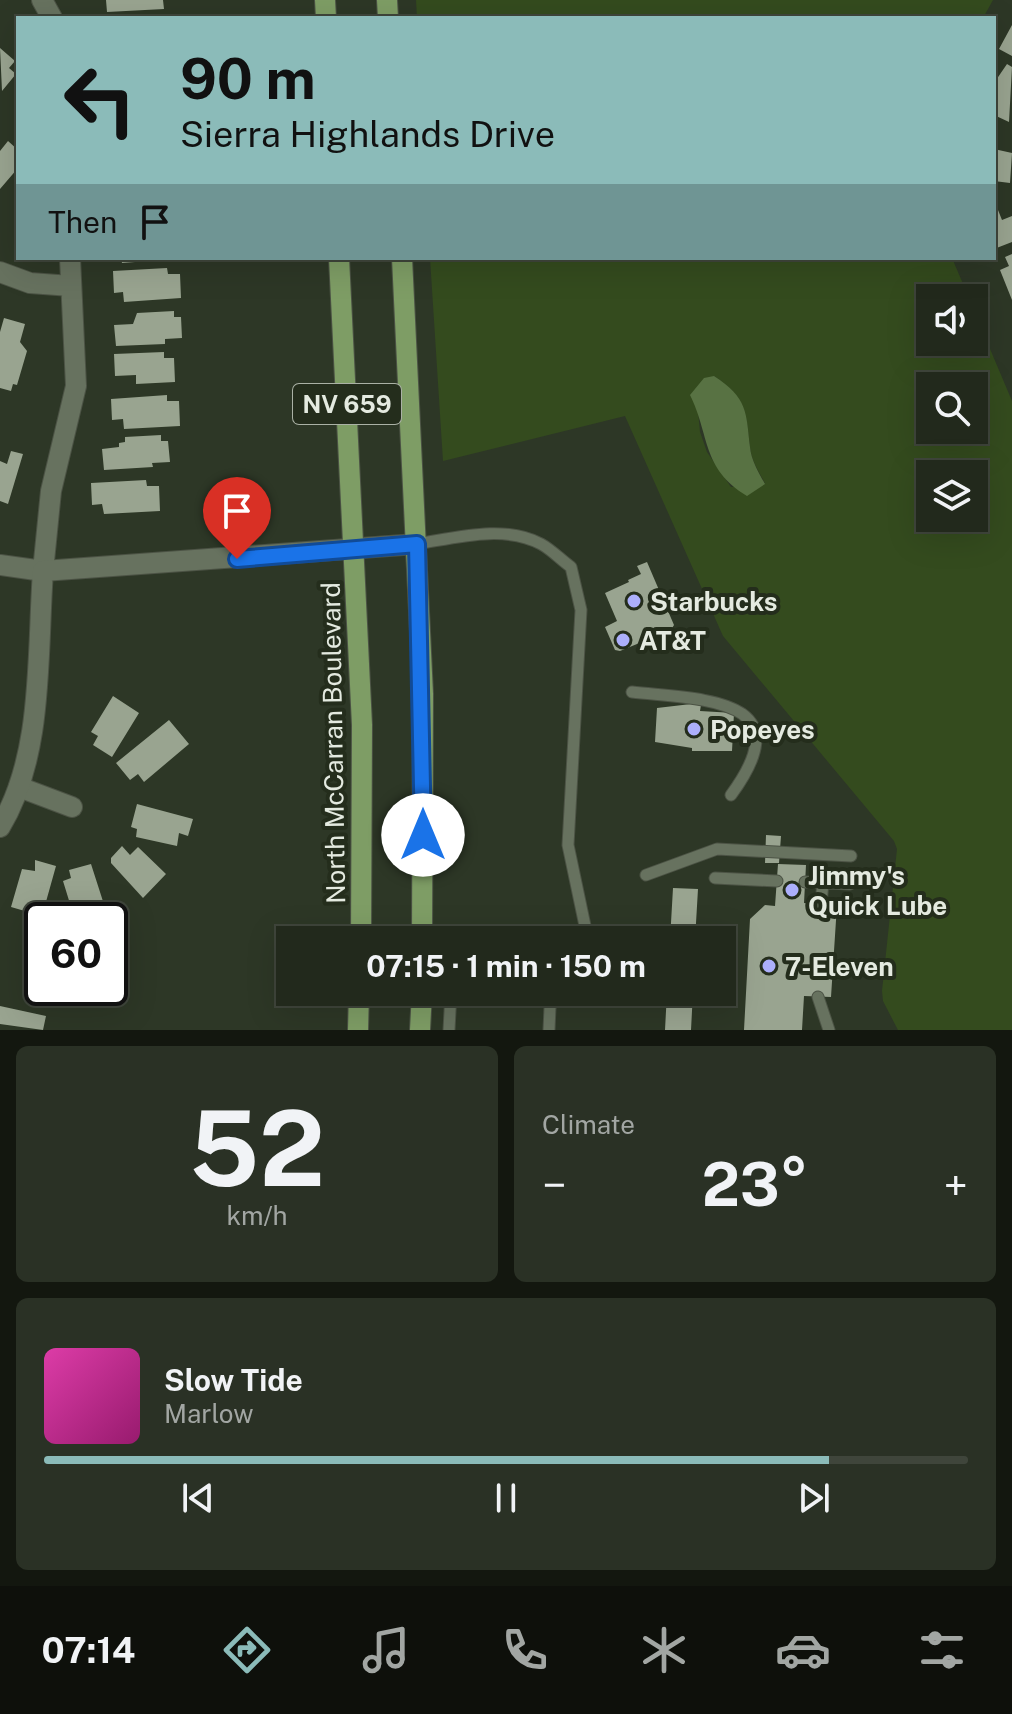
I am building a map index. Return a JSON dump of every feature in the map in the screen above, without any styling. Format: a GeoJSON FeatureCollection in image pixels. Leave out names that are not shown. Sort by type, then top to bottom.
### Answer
{"type":"FeatureCollection","features":[{"type":"Feature","properties":{"kind":"main road","name":"North McCarran Boulevard"},"geometry":{"type":"LineString","coordinates":[[339,260],[362,725],[361,926]]}},
{"type":"Feature","properties":{"kind":"main road","name":"NV 659"},"geometry":{"type":"LineString","coordinates":[[402,260],[423,709],[422,926]]}},
{"type":"Feature","properties":{"kind":"main road"},"geometry":{"type":"LineString","coordinates":[[358,1030],[359,1006]]}},
{"type":"Feature","properties":{"kind":"main road"},"geometry":{"type":"LineString","coordinates":[[420,1030],[421,1006]]}},
{"type":"Feature","properties":{"kind":"street"},"geometry":{"type":"LineString","coordinates":[[0,827],[19,787],[31,742],[51,491],[76,386],[70,260]]}},
{"type":"Feature","properties":{"kind":"street"},"geometry":{"type":"LineString","coordinates":[[0,272],[30,283],[71,286]]}},
{"type":"Feature","properties":{"kind":"street"},"geometry":{"type":"LineString","coordinates":[[0,565],[43,571],[417,544]]}},
{"type":"Feature","properties":{"kind":"street"},"geometry":{"type":"LineString","coordinates":[[19,787],[72,807]]}},
{"type":"Feature","properties":{"kind":"lane"},"geometry":{"type":"LineString","coordinates":[[417,544],[474,536],[521,537],[541,544],[571,567],[581,610],[568,845],[585,926]]}},
{"type":"Feature","properties":{"kind":"lane"},"geometry":{"type":"LineString","coordinates":[[632,692],[716,701],[741,713],[754,730],[757,748],[753,761],[731,795]]}},
{"type":"Feature","properties":{"kind":"lane"},"geometry":{"type":"LineString","coordinates":[[646,875],[717,849],[851,856]]}},
{"type":"Feature","properties":{"kind":"lane"},"geometry":{"type":"LineString","coordinates":[[715,878],[777,881]]}},
{"type":"Feature","properties":{"kind":"lane"},"geometry":{"type":"LineString","coordinates":[[805,882],[850,884]]}},
{"type":"Feature","properties":{"kind":"lane"},"geometry":{"type":"LineString","coordinates":[[821,904],[823,882]]}},
{"type":"Feature","properties":{"kind":"lane"},"geometry":{"type":"LineString","coordinates":[[818,997],[829,1030]]}},
{"type":"Feature","properties":{"kind":"lane"},"geometry":{"type":"LineString","coordinates":[[449,1030],[450,1006]]}},
{"type":"Feature","properties":{"kind":"lane"},"geometry":{"type":"LineString","coordinates":[[549,1030],[551,1006]]}},
{"type":"Feature","properties":{"kind":"green space"},"geometry":{"type":"Polygon","coordinates":[[[416,0],[993,0],[984,16],[417,16],[416,0]]]}},
{"type":"Feature","properties":{"kind":"green space"},"geometry":{"type":"Polygon","coordinates":[[[430,260],[953,260],[963,284],[916,284],[916,356],[988,356],[988,344],[1012,401],[1012,1030],[898,1030],[883,1001],[882,991],[897,849],[894,841],[723,636],[625,416],[443,461],[430,260]],[[714,376],[698,411],[700,432],[707,452],[731,487],[765,483],[752,457],[743,407],[725,384],[714,376]]]}},
{"type":"Feature","properties":{"kind":"green space"},"geometry":{"type":"Polygon","coordinates":[[[714,376],[733,391],[743,407],[752,457],[765,484],[747,496],[732,485],[714,462],[690,395],[704,378],[714,376]]]}},
{"type":"Feature","properties":{"kind":"building"},"geometry":{"type":"Polygon","coordinates":[[[106,0],[163,0],[164,9],[107,12],[106,0]]]}},
{"type":"Feature","properties":{"kind":"building"},"geometry":{"type":"Polygon","coordinates":[[[1012,25],[1012,56],[999,49],[1012,25]]]}},
{"type":"Feature","properties":{"kind":"building"},"geometry":{"type":"Polygon","coordinates":[[[0,48],[15,61],[9,68],[16,74],[2,91],[0,48]]]}},
{"type":"Feature","properties":{"kind":"building"},"geometry":{"type":"Polygon","coordinates":[[[1007,64],[1012,67],[1009,122],[996,116],[996,80],[1007,64]]]}},
{"type":"Feature","properties":{"kind":"building"},"geometry":{"type":"Polygon","coordinates":[[[8,141],[16,148],[16,170],[0,189],[0,151],[8,141]]]}},
{"type":"Feature","properties":{"kind":"building"},"geometry":{"type":"Polygon","coordinates":[[[996,149],[1012,153],[1010,183],[996,181],[996,149]]]}},
{"type":"Feature","properties":{"kind":"building"},"geometry":{"type":"Polygon","coordinates":[[[996,205],[1002,220],[1012,216],[1012,242],[996,248],[996,205]]]}},
{"type":"Feature","properties":{"kind":"building"},"geometry":{"type":"Polygon","coordinates":[[[1012,254],[1012,300],[1000,270],[1009,266],[1005,257],[1012,254]]]}},
{"type":"Feature","properties":{"kind":"building"},"geometry":{"type":"Polygon","coordinates":[[[121,260],[161,260],[122,263],[121,260]]]}},
{"type":"Feature","properties":{"kind":"building"},"geometry":{"type":"Polygon","coordinates":[[[167,268],[168,274],[180,274],[181,298],[124,302],[123,292],[114,293],[113,271],[167,268]]]}},
{"type":"Feature","properties":{"kind":"building"},"geometry":{"type":"Polygon","coordinates":[[[174,311],[174,317],[181,317],[182,338],[165,339],[165,344],[116,346],[114,325],[133,324],[137,313],[174,311]]]}},
{"type":"Feature","properties":{"kind":"building"},"geometry":{"type":"Polygon","coordinates":[[[4,318],[25,324],[20,342],[27,351],[17,385],[13,384],[11,391],[0,388],[0,332],[4,318]]]}},
{"type":"Feature","properties":{"kind":"building"},"geometry":{"type":"Polygon","coordinates":[[[164,352],[164,358],[174,358],[175,382],[136,384],[136,375],[115,376],[114,354],[164,352]]]}},
{"type":"Feature","properties":{"kind":"building"},"geometry":{"type":"Polygon","coordinates":[[[167,395],[167,401],[179,401],[180,426],[124,429],[123,419],[112,420],[111,399],[167,395]]]}},
{"type":"Feature","properties":{"kind":"building"},"geometry":{"type":"Polygon","coordinates":[[[161,435],[161,441],[168,441],[170,462],[152,463],[153,467],[104,470],[102,449],[119,447],[119,443],[125,442],[125,437],[161,435]]]}},
{"type":"Feature","properties":{"kind":"building"},"geometry":{"type":"Polygon","coordinates":[[[11,451],[23,454],[8,504],[0,501],[0,461],[7,464],[11,451]]]}},
{"type":"Feature","properties":{"kind":"building"},"geometry":{"type":"Polygon","coordinates":[[[146,480],[147,486],[159,486],[160,511],[104,514],[102,504],[92,505],[91,483],[146,480]]]}},
{"type":"Feature","properties":{"kind":"building"},"geometry":{"type":"Polygon","coordinates":[[[647,562],[674,625],[671,630],[620,651],[615,650],[605,627],[617,621],[605,593],[641,574],[637,566],[647,562]]]}},
{"type":"Feature","properties":{"kind":"building"},"geometry":{"type":"Polygon","coordinates":[[[113,696],[139,713],[112,757],[93,745],[98,736],[91,732],[113,696]]]}},
{"type":"Feature","properties":{"kind":"building"},"geometry":{"type":"Polygon","coordinates":[[[701,705],[700,711],[734,713],[732,751],[692,751],[692,748],[655,742],[657,708],[701,705]]]}},
{"type":"Feature","properties":{"kind":"building"},"geometry":{"type":"Polygon","coordinates":[[[169,720],[189,744],[144,782],[138,774],[130,780],[116,763],[169,720]]]}},
{"type":"Feature","properties":{"kind":"building"},"geometry":{"type":"Polygon","coordinates":[[[137,804],[193,819],[188,836],[179,833],[177,846],[136,837],[137,829],[131,827],[137,804]]]}},
{"type":"Feature","properties":{"kind":"building"},"geometry":{"type":"Polygon","coordinates":[[[766,835],[781,836],[779,863],[765,863],[766,835]]]}},
{"type":"Feature","properties":{"kind":"building"},"geometry":{"type":"Polygon","coordinates":[[[122,846],[130,855],[138,847],[166,874],[143,898],[111,863],[111,858],[122,846]]]}},
{"type":"Feature","properties":{"kind":"building"},"geometry":{"type":"Polygon","coordinates":[[[35,860],[56,866],[46,902],[24,902],[24,911],[11,907],[22,869],[35,871],[35,860]]]}},
{"type":"Feature","properties":{"kind":"building"},"geometry":{"type":"Polygon","coordinates":[[[91,864],[103,902],[69,902],[63,881],[71,878],[69,870],[91,864]]]}},
{"type":"Feature","properties":{"kind":"building"},"geometry":{"type":"Polygon","coordinates":[[[778,864],[806,865],[804,903],[837,905],[831,997],[804,996],[802,1030],[744,1030],[750,919],[765,905],[775,906],[778,864]]]}},
{"type":"Feature","properties":{"kind":"building"},"geometry":{"type":"Polygon","coordinates":[[[673,888],[698,889],[696,926],[671,926],[673,888]]]}},
{"type":"Feature","properties":{"kind":"building"},"geometry":{"type":"Polygon","coordinates":[[[0,1006],[46,1016],[43,1030],[0,1024],[0,1006]]]}},
{"type":"Feature","properties":{"kind":"building"},"geometry":{"type":"Polygon","coordinates":[[[666,1006],[692,1006],[691,1030],[665,1030],[666,1006]]]}},
{"type":"Feature","properties":{"kind":"place","name":"Starbucks"},"geometry":{"type":"Point","coordinates":[634,601]}},
{"type":"Feature","properties":{"kind":"place","name":"AT&T"},"geometry":{"type":"Point","coordinates":[623,640]}},
{"type":"Feature","properties":{"kind":"place","name":"Popeyes"},"geometry":{"type":"Point","coordinates":[694,729]}},
{"type":"Feature","properties":{"kind":"place","name":"Jimmy's Quick Lube"},"geometry":{"type":"Point","coordinates":[792,890]}},
{"type":"Feature","properties":{"kind":"place","name":"7-Eleven"},"geometry":{"type":"Point","coordinates":[769,966]}},
{"type":"Feature","properties":{"kind":"route"},"geometry":{"type":"LineString","coordinates":[[237,559],[417,544],[423,694],[423,835]]}}]}
